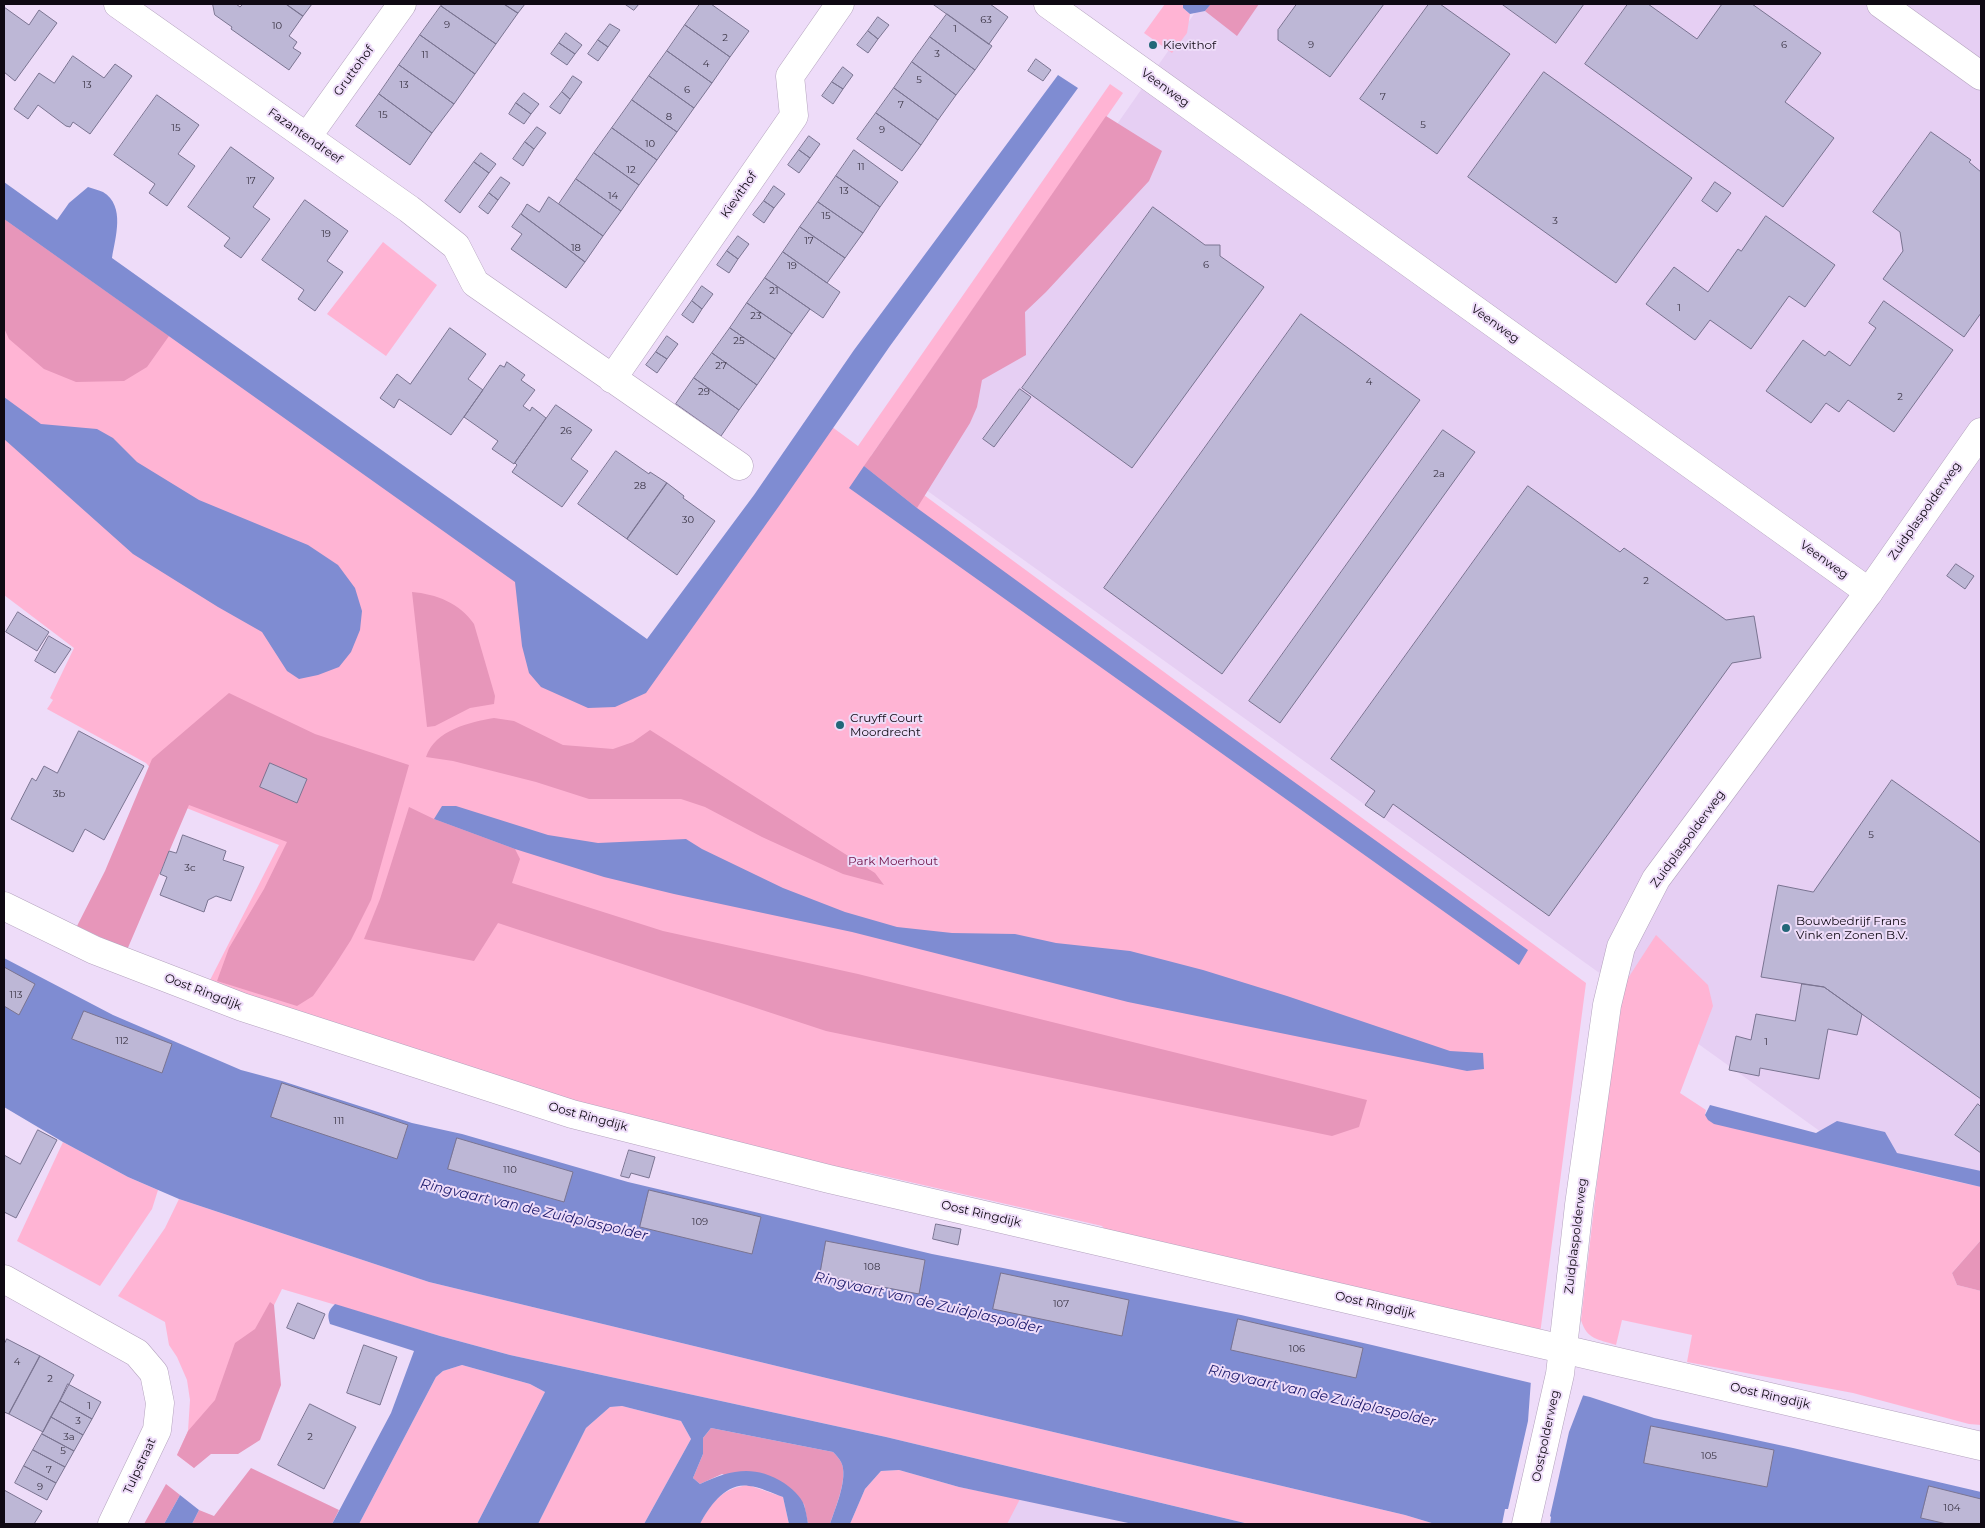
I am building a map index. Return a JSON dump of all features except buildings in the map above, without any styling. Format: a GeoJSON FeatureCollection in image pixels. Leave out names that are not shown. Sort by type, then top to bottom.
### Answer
{"type":"FeatureCollection","features":[{"type":"Feature","properties":{"kind":"street","name":"Fazantendreef"},"geometry":{"type":"LineString","coordinates":[[118,4],[409,209],[456,246],[475,283],[612,379]]}},
{"type":"Feature","properties":{"kind":"street","name":"Gruttohof"},"geometry":{"type":"LineString","coordinates":[[307,137],[402,4]]}},
{"type":"Feature","properties":{"kind":"street","name":"Kievithof"},"geometry":{"type":"LineString","coordinates":[[612,379],[794,116],[790,76],[840,4]]}},
{"type":"Feature","properties":{"kind":"street","name":"Veenweg"},"geometry":{"type":"LineString","coordinates":[[1048,4],[1869,592]]}},
{"type":"Feature","properties":{"kind":"street"},"geometry":{"type":"LineString","coordinates":[[1882,4],[1981,76]]}},
{"type":"Feature","properties":{"kind":"street"},"geometry":{"type":"LineString","coordinates":[[612,379],[739,466]]}},
{"type":"Feature","properties":{"kind":"street","name":"Zuidplaspolderweg"},"geometry":{"type":"LineString","coordinates":[[1562,1347],[1607,1005],[1621,947],[1656,880],[1869,592],[1981,432]]}},
{"type":"Feature","properties":{"kind":"street","name":"Oost Ringdijk"},"geometry":{"type":"LineString","coordinates":[[4,906],[94,950],[242,1007],[572,1114],[829,1179],[1562,1347],[1981,1446]]}},
{"type":"Feature","properties":{"kind":"street","name":"Tulpstraat"},"geometry":{"type":"LineString","coordinates":[[4,1279],[137,1353],[154,1373],[160,1402],[157,1430],[112,1524]]}},
{"type":"Feature","properties":{"kind":"street","name":"Oostpolderweg"},"geometry":{"type":"LineString","coordinates":[[1526,1524],[1560,1374],[1562,1347]]}},
{"type":"Feature","properties":{"kind":"shaded area"},"geometry":{"type":"Polygon","coordinates":[[[1201,4],[1981,4],[1981,1214],[1966,1236],[883,459],[1201,4]]]}},
{"type":"Feature","properties":{"kind":"shaded area"},"geometry":{"type":"Polygon","coordinates":[[[1211,4],[1259,4],[1237,36],[1205,11],[1211,4]]]}},
{"type":"Feature","properties":{"kind":"shaded area"},"geometry":{"type":"Polygon","coordinates":[[[1106,116],[1162,151],[1149,181],[1046,292],[1025,312],[1026,355],[982,380],[977,407],[970,423],[917,508],[864,466],[1106,116]]]}},
{"type":"Feature","properties":{"kind":"shaded area"},"geometry":{"type":"Polygon","coordinates":[[[4,219],[169,336],[147,367],[124,381],[76,382],[44,369],[9,339],[4,328],[4,219]]]}},
{"type":"Feature","properties":{"kind":"shaded area"},"geometry":{"type":"Polygon","coordinates":[[[412,592],[438,597],[455,605],[474,624],[495,696],[494,704],[470,708],[435,726],[427,727],[412,592]]]}},
{"type":"Feature","properties":{"kind":"shaded area"},"geometry":{"type":"Polygon","coordinates":[[[229,693],[315,734],[409,765],[371,900],[351,940],[335,965],[313,996],[297,1006],[217,981],[229,948],[264,889],[287,842],[189,805],[127,950],[77,926],[105,871],[152,759],[229,693]]]}},
{"type":"Feature","properties":{"kind":"shaded area"},"geometry":{"type":"Polygon","coordinates":[[[494,718],[514,721],[563,745],[613,749],[633,742],[650,730],[875,873],[884,885],[843,874],[762,837],[705,807],[681,799],[589,799],[536,782],[453,761],[426,757],[437,740],[445,734],[464,725],[494,718]]]}},
{"type":"Feature","properties":{"kind":"shaded area"},"geometry":{"type":"Polygon","coordinates":[[[409,807],[434,819],[515,849],[520,859],[512,883],[663,931],[858,974],[1367,1100],[1359,1127],[1332,1136],[826,1031],[498,923],[474,961],[364,939],[380,899],[409,807]]]}},
{"type":"Feature","properties":{"kind":"shaded area"},"geometry":{"type":"Polygon","coordinates":[[[1981,1240],[1981,1291],[1957,1285],[1952,1273],[1981,1240]]]}},
{"type":"Feature","properties":{"kind":"shaded area"},"geometry":{"type":"Polygon","coordinates":[[[270,1302],[274,1305],[281,1385],[260,1440],[238,1454],[211,1454],[194,1468],[177,1455],[188,1431],[215,1400],[235,1343],[255,1329],[270,1302]]]}},
{"type":"Feature","properties":{"kind":"shaded area"},"geometry":{"type":"Polygon","coordinates":[[[711,1428],[833,1452],[841,1462],[843,1475],[840,1493],[830,1524],[808,1524],[804,1504],[722,1474],[700,1484],[693,1478],[703,1454],[703,1438],[711,1428]]]}},
{"type":"Feature","properties":{"kind":"shaded area"},"geometry":{"type":"Polygon","coordinates":[[[251,1468],[339,1510],[332,1524],[192,1524],[199,1510],[214,1516],[251,1468]]]}},
{"type":"Feature","properties":{"kind":"shaded area"},"geometry":{"type":"Polygon","coordinates":[[[166,1484],[180,1495],[164,1524],[144,1524],[166,1484]]]}},
{"type":"Feature","properties":{"kind":"shaded area"},"geometry":{"type":"Polygon","coordinates":[[[1021,1491],[1142,1524],[1004,1524],[1021,1491]]]}},
{"type":"Feature","properties":{"kind":"green space"},"geometry":{"type":"Polygon","coordinates":[[[1165,4],[1183,4],[1183,8],[1190,14],[1187,33],[1172,53],[1144,33],[1165,4]]]}},
{"type":"Feature","properties":{"kind":"green space","name":"Park Moerhout"},"geometry":{"type":"Polygon","coordinates":[[[1110,84],[1123,93],[871,456],[1586,983],[1540,1334],[1111,1237],[1102,1226],[862,1171],[848,1179],[593,1111],[207,986],[279,845],[184,807],[146,763],[47,709],[53,700],[50,698],[74,648],[4,595],[4,207],[646,666],[824,421],[858,446],[1110,84]]]}},
{"type":"Feature","properties":{"kind":"green space"},"geometry":{"type":"Polygon","coordinates":[[[383,242],[437,285],[386,356],[327,314],[383,242]]]}},
{"type":"Feature","properties":{"kind":"green space"},"geometry":{"type":"Polygon","coordinates":[[[1656,935],[1708,985],[1713,1006],[1680,1093],[1706,1110],[1705,1115],[1843,1154],[1981,1187],[1981,1240],[1952,1273],[1957,1285],[1981,1291],[1981,1425],[1969,1424],[1853,1393],[1687,1362],[1692,1335],[1622,1320],[1616,1345],[1594,1338],[1586,1332],[1581,1320],[1619,992],[1656,935]]]}},
{"type":"Feature","properties":{"kind":"green space"},"geometry":{"type":"Polygon","coordinates":[[[63,1142],[128,1177],[158,1190],[152,1209],[100,1286],[17,1241],[63,1142]]]}},
{"type":"Feature","properties":{"kind":"green space"},"geometry":{"type":"Polygon","coordinates":[[[179,1199],[429,1282],[1405,1515],[1435,1524],[1249,1524],[886,1437],[510,1355],[282,1289],[194,1468],[177,1455],[188,1431],[190,1400],[187,1380],[177,1357],[169,1345],[165,1322],[118,1296],[165,1228],[179,1199]]]}},
{"type":"Feature","properties":{"kind":"green space"},"geometry":{"type":"Polygon","coordinates":[[[462,1365],[530,1384],[545,1392],[477,1524],[359,1524],[436,1377],[443,1371],[462,1365]]]}},
{"type":"Feature","properties":{"kind":"green space"},"geometry":{"type":"Polygon","coordinates":[[[622,1406],[681,1421],[691,1439],[644,1524],[538,1524],[586,1428],[610,1407],[622,1406]]]}},
{"type":"Feature","properties":{"kind":"green space"},"geometry":{"type":"Polygon","coordinates":[[[899,1470],[959,1487],[1020,1499],[1007,1524],[850,1524],[865,1489],[881,1471],[899,1470]]]}},
{"type":"Feature","properties":{"kind":"green space"},"geometry":{"type":"Polygon","coordinates":[[[748,1485],[783,1497],[789,1524],[700,1524],[719,1497],[732,1489],[748,1485]]]}},
{"type":"Feature","properties":{"kind":"water"},"geometry":{"type":"Polygon","coordinates":[[[1183,4],[1211,4],[1205,11],[1190,14],[1183,8],[1183,4]]]}},
{"type":"Feature","properties":{"kind":"water"},"geometry":{"type":"Polygon","coordinates":[[[1058,75],[1078,88],[890,346],[646,693],[615,707],[588,708],[541,687],[529,673],[522,646],[515,582],[4,219],[4,182],[57,220],[69,203],[88,187],[103,192],[115,205],[117,214],[117,232],[112,258],[647,639],[754,495],[854,350],[1058,75]]]}},
{"type":"Feature","properties":{"kind":"water"},"geometry":{"type":"Polygon","coordinates":[[[4,397],[41,424],[97,429],[113,438],[137,462],[199,500],[308,545],[338,565],[355,588],[362,611],[360,630],[351,652],[339,667],[318,675],[299,679],[287,671],[262,632],[133,554],[4,439],[4,397]]]}},
{"type":"Feature","properties":{"kind":"water"},"geometry":{"type":"Polygon","coordinates":[[[864,466],[917,508],[1528,950],[1519,965],[849,488],[864,466]]]}},
{"type":"Feature","properties":{"kind":"water"},"geometry":{"type":"Polygon","coordinates":[[[442,806],[456,806],[548,835],[598,843],[686,839],[702,849],[783,888],[845,912],[897,927],[952,933],[1015,934],[1056,943],[1130,951],[1203,970],[1287,996],[1450,1051],[1483,1053],[1484,1069],[1467,1071],[1128,1002],[852,932],[604,877],[515,849],[434,819],[442,806]]]}},
{"type":"Feature","properties":{"kind":"water","name":"Ringvaart van de Zuidplaspolder"},"geometry":{"type":"Polygon","coordinates":[[[4,958],[113,1015],[241,1070],[282,1081],[412,1123],[462,1134],[628,1182],[932,1254],[1241,1315],[1590,1397],[1654,1418],[1981,1492],[1981,1524],[1435,1524],[1405,1515],[429,1282],[179,1199],[128,1177],[4,1107],[4,958]]]}},
{"type":"Feature","properties":{"kind":"water"},"geometry":{"type":"Polygon","coordinates":[[[1710,1105],[1816,1133],[1837,1121],[1885,1132],[1897,1153],[1981,1171],[1981,1187],[1714,1124],[1705,1115],[1710,1105]]]}},
{"type":"Feature","properties":{"kind":"water"},"geometry":{"type":"Polygon","coordinates":[[[335,1304],[510,1355],[886,1437],[1249,1524],[1133,1524],[959,1487],[899,1470],[881,1471],[865,1489],[850,1524],[830,1524],[840,1493],[843,1476],[841,1462],[833,1452],[711,1428],[703,1438],[703,1454],[693,1478],[700,1484],[722,1475],[742,1471],[752,1471],[773,1477],[787,1485],[801,1498],[805,1507],[808,1524],[789,1524],[783,1497],[757,1488],[741,1486],[733,1488],[719,1497],[708,1510],[700,1524],[644,1524],[691,1439],[681,1421],[622,1406],[610,1407],[586,1428],[538,1524],[477,1524],[545,1392],[530,1384],[462,1365],[443,1371],[436,1377],[359,1524],[332,1524],[391,1413],[414,1351],[330,1324],[329,1313],[335,1304]]]}},
{"type":"Feature","properties":{"kind":"water"},"geometry":{"type":"Polygon","coordinates":[[[180,1495],[199,1510],[192,1524],[164,1524],[180,1495]]]}},
{"type":"Feature","properties":{"kind":"pier"},"geometry":{"type":"Polygon","coordinates":[[[1531,1380],[1584,1393],[1569,1432],[1550,1516],[1550,1524],[1502,1524],[1505,1509],[1508,1509],[1528,1421],[1531,1380]]]}},
{"type":"Feature","properties":{"kind":"place","name":"Kievithof"},"geometry":{"type":"Point","coordinates":[1153,45]}},
{"type":"Feature","properties":{"kind":"place","name":"Cruyff Court Moordrecht"},"geometry":{"type":"Point","coordinates":[840,725]}},
{"type":"Feature","properties":{"kind":"place","name":"Bouwbedrijf Frans Vink en Zonen B.V."},"geometry":{"type":"Point","coordinates":[1786,928]}}]}
